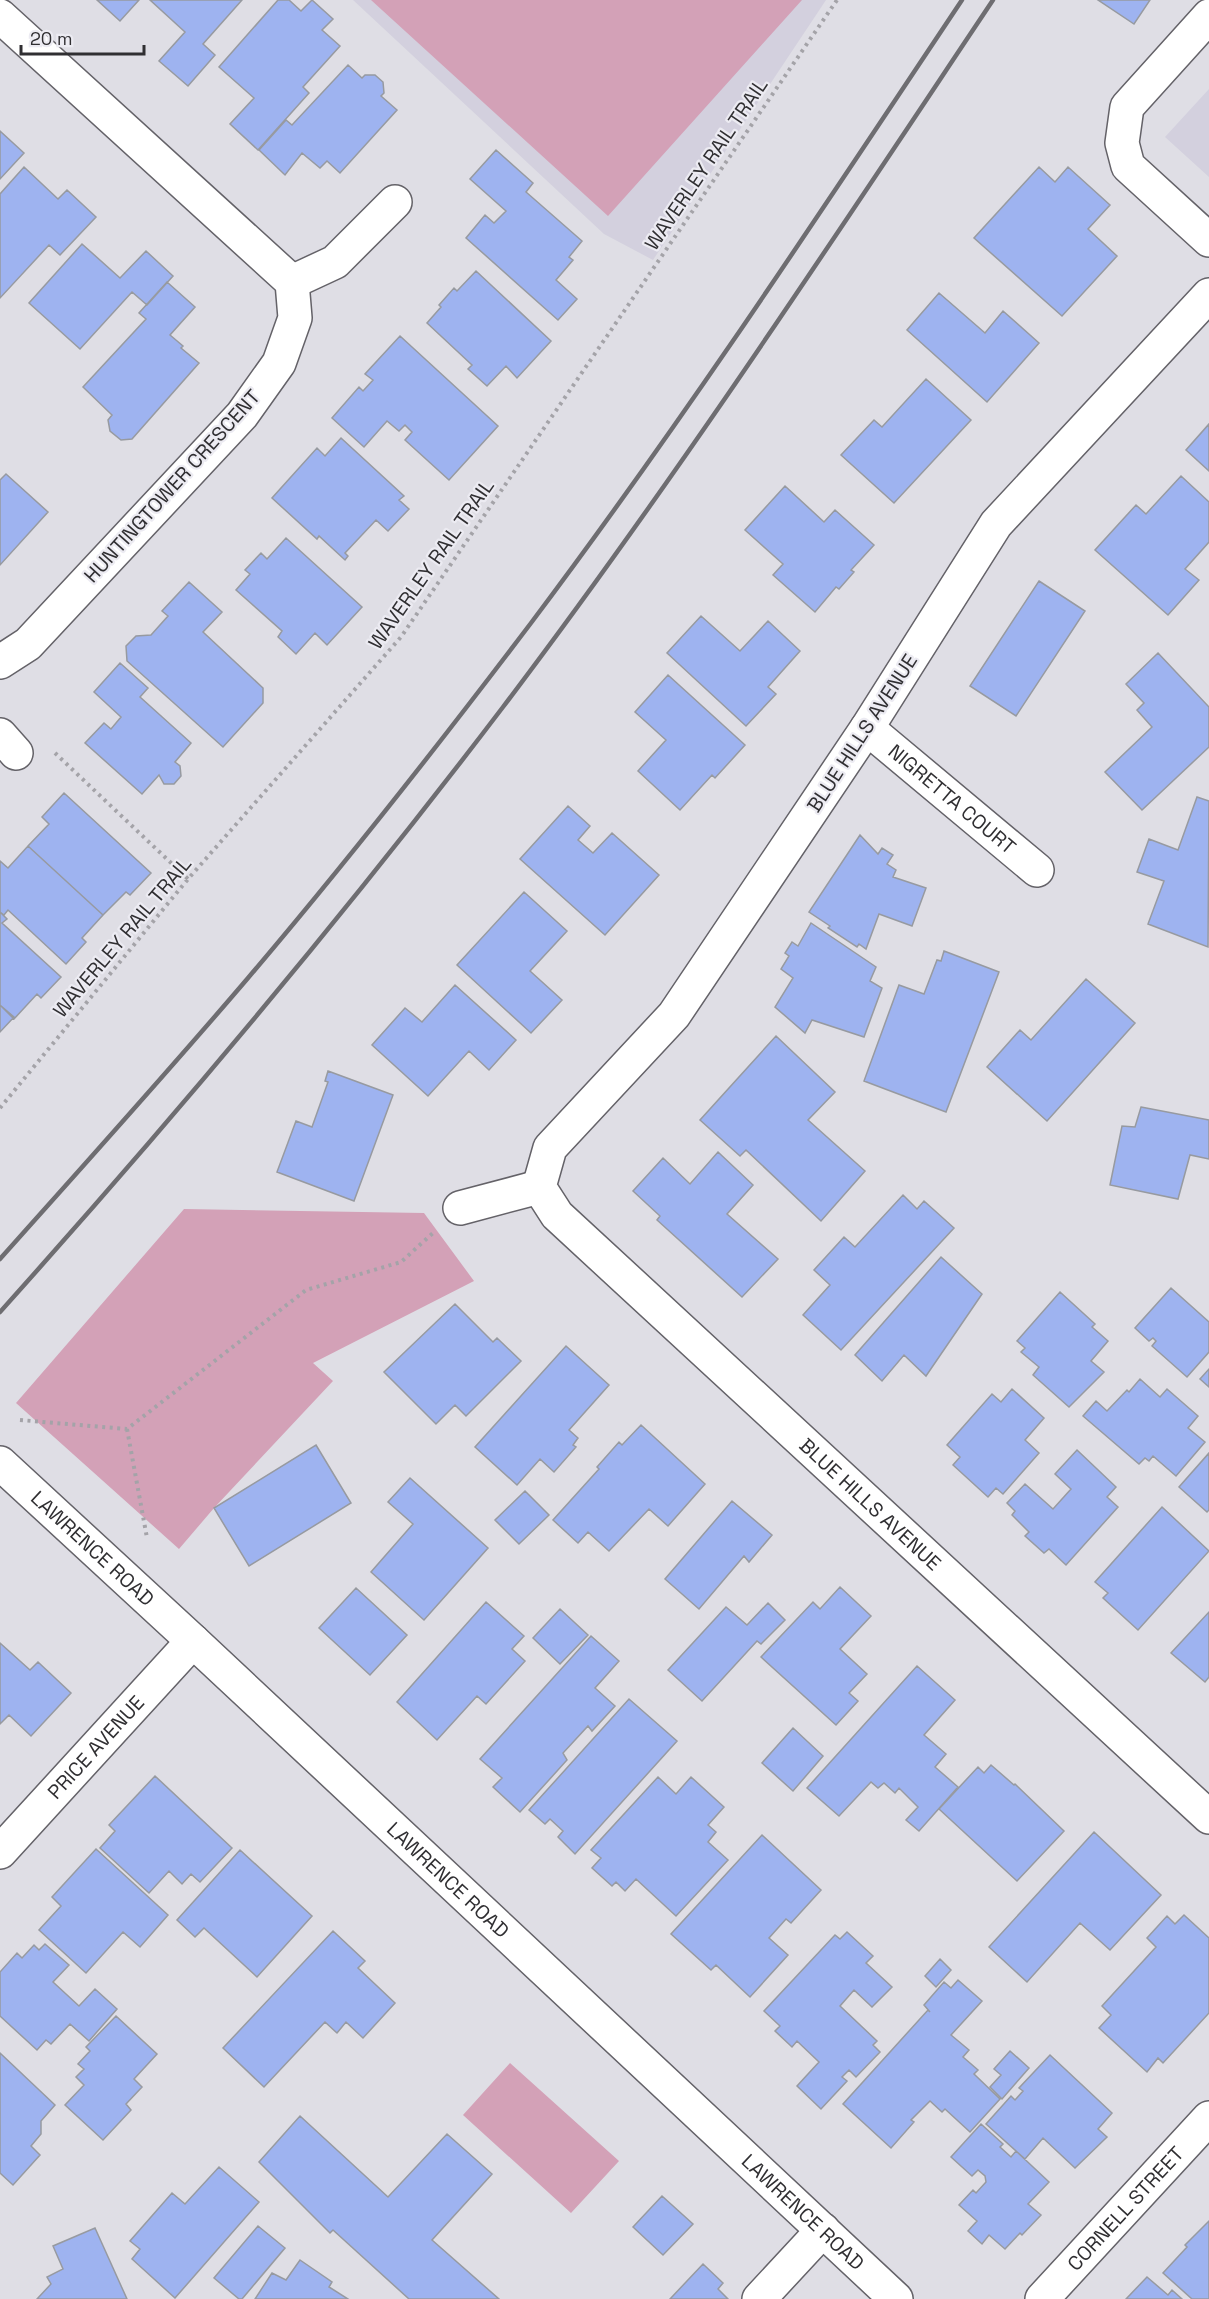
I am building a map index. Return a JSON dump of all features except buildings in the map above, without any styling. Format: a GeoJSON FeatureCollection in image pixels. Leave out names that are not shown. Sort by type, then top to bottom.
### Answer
{"type":"FeatureCollection","features":[{"type":"Feature","properties":{"kind":"street"},"geometry":{"type":"LineString","coordinates":[[0,16],[292,282],[336,262],[395,202]]}},
{"type":"Feature","properties":{"kind":"street"},"geometry":{"type":"LineString","coordinates":[[1209,16],[1127,107],[1122,143],[1128,166],[1209,240]]}},
{"type":"Feature","properties":{"kind":"street","name":"HUNTINGTOWER CRESCENT"},"geometry":{"type":"LineString","coordinates":[[0,662],[28,644],[242,414],[279,363],[295,318],[292,282]]}},
{"type":"Feature","properties":{"kind":"street","name":"BLUE HILLS AVENUE"},"geometry":{"type":"LineString","coordinates":[[1209,295],[996,524],[867,728],[674,1015],[550,1148],[538,1187],[557,1215],[1209,1816]]}},
{"type":"Feature","properties":{"kind":"street","name":"NIGRETTA COURT"},"geometry":{"type":"LineString","coordinates":[[867,728],[1037,870]]}},
{"type":"Feature","properties":{"kind":"street"},"geometry":{"type":"LineString","coordinates":[[460,1208],[538,1187]]}},
{"type":"Feature","properties":{"kind":"street","name":"LAWRENCE ROAD"},"geometry":{"type":"LineString","coordinates":[[0,1463],[194,1641],[896,2299]]}},
{"type":"Feature","properties":{"kind":"street","name":"PRICE AVENUE"},"geometry":{"type":"LineString","coordinates":[[0,1852],[194,1641]]}},
{"type":"Feature","properties":{"kind":"street","name":"CORNELL STREET"},"geometry":{"type":"LineString","coordinates":[[1042,2299],[1209,2118]]}},
{"type":"Feature","properties":{"kind":"street"},"geometry":{"type":"LineString","coordinates":[[759,2299],[823,2230]]}},
{"type":"Feature","properties":{"kind":"path","name":"WAVERLEY RAIL TRAIL"},"geometry":{"type":"LineString","coordinates":[[0,1108],[188,879],[401,638],[837,0]]}},
{"type":"Feature","properties":{"kind":"path"},"geometry":{"type":"LineString","coordinates":[[51,750],[188,879]]}},
{"type":"Feature","properties":{"kind":"path"},"geometry":{"type":"LineString","coordinates":[[20,1420],[127,1429],[306,1290],[401,1262],[460,1208]]}},
{"type":"Feature","properties":{"kind":"path"},"geometry":{"type":"LineString","coordinates":[[127,1429],[147,1538]]}},
{"type":"Feature","properties":{"kind":"shaded area"},"geometry":{"type":"Polygon","coordinates":[[[353,0],[826,0],[653,260],[604,234],[353,0]]]}},
{"type":"Feature","properties":{"kind":"shaded area"},"geometry":{"type":"Polygon","coordinates":[[[371,0],[802,0],[608,216],[371,0]]]}},
{"type":"Feature","properties":{"kind":"shaded area"},"geometry":{"type":"Polygon","coordinates":[[[1209,89],[1209,177],[1165,137],[1209,89]]]}},
{"type":"Feature","properties":{"kind":"shaded area"},"geometry":{"type":"Polygon","coordinates":[[[184,1209],[424,1213],[474,1281],[313,1363],[333,1381],[214,1508],[179,1549],[16,1403],[184,1209]]]}},
{"type":"Feature","properties":{"kind":"shaded area"},"geometry":{"type":"Polygon","coordinates":[[[510,2063],[619,2161],[571,2213],[463,2115],[510,2063]]]}},
{"type":"Feature","properties":{"kind":"railway"},"geometry":{"type":"LineString","coordinates":[[0,1259],[285,935],[497,668],[643,470],[804,236],[962,0]]}},
{"type":"Feature","properties":{"kind":"railway"},"geometry":{"type":"LineString","coordinates":[[0,1312],[258,1015],[503,707],[692,446],[993,0]]}}]}
